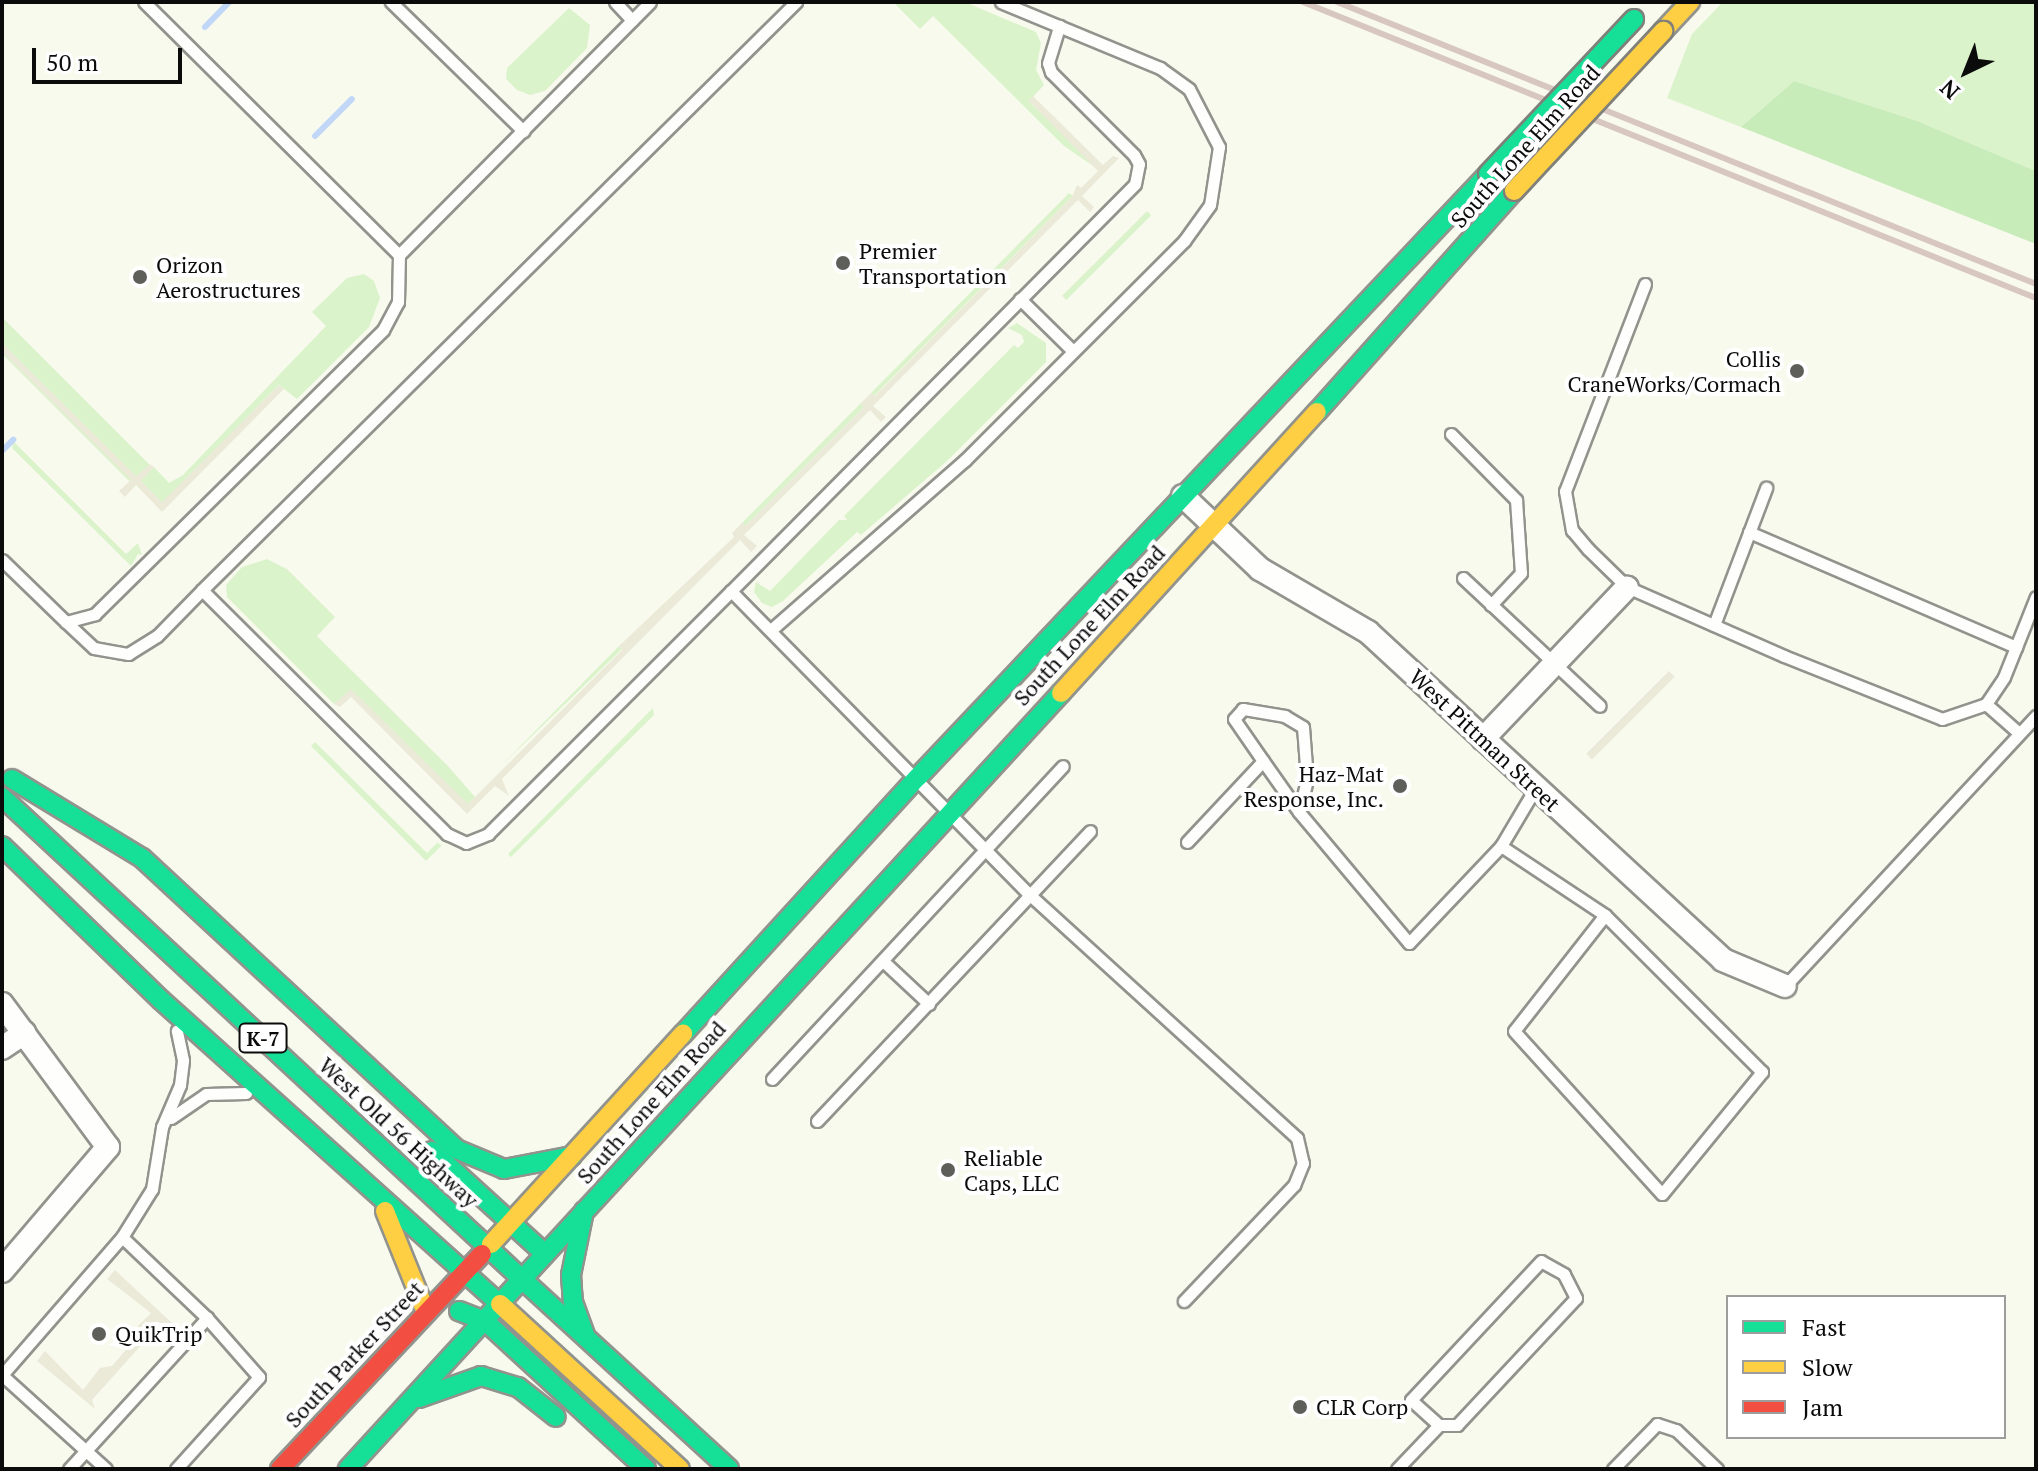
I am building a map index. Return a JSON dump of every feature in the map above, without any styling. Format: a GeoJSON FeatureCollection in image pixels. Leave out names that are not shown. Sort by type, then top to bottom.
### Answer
{"type":"FeatureCollection","features":[{"type":"Feature","properties":{"kind":"main road","name":"South Lone Elm Road"},"geometry":{"type":"LineString","coordinates":[[489,1248],[918,777],[1650,2]]}},
{"type":"Feature","properties":{"kind":"main road","name":"South Lone Elm Road"},"geometry":{"type":"LineString","coordinates":[[500,1304],[949,810],[1215,526],[1514,191],[1690,2]]}},
{"type":"Feature","properties":{"kind":"main road"},"geometry":{"type":"LineString","coordinates":[[2,772],[42,802],[102,831],[142,858],[456,1149],[504,1169],[572,1156]]}},
{"type":"Feature","properties":{"kind":"main road","name":"West Old 56 Highway"},"geometry":{"type":"LineString","coordinates":[[2,797],[729,1469]]}},
{"type":"Feature","properties":{"kind":"main road"},"geometry":{"type":"LineString","coordinates":[[2,820],[36,829],[112,865]]}},
{"type":"Feature","properties":{"kind":"main road","name":"K-7"},"geometry":{"type":"LineString","coordinates":[[2,846],[161,1000],[374,1191],[425,1310]]}},
{"type":"Feature","properties":{"kind":"main road"},"geometry":{"type":"LineString","coordinates":[[247,984],[545,1254]]}},
{"type":"Feature","properties":{"kind":"main road"},"geometry":{"type":"LineString","coordinates":[[374,1191],[680,1469]]}},
{"type":"Feature","properties":{"kind":"main road"},"geometry":{"type":"LineString","coordinates":[[584,1211],[571,1275],[573,1302],[586,1338]]}},
{"type":"Feature","properties":{"kind":"main road","name":"South Parker Street"},"geometry":{"type":"LineString","coordinates":[[280,1469],[425,1310],[489,1248]]}},
{"type":"Feature","properties":{"kind":"main road"},"geometry":{"type":"LineString","coordinates":[[348,1469],[500,1304]]}},
{"type":"Feature","properties":{"kind":"main road"},"geometry":{"type":"LineString","coordinates":[[425,1310],[456,1311],[485,1321],[646,1469]]}},
{"type":"Feature","properties":{"kind":"main road"},"geometry":{"type":"LineString","coordinates":[[411,1401],[481,1376],[518,1387],[568,1428]]}},
{"type":"Feature","properties":{"kind":"street","name":"West Pittman Street"},"geometry":{"type":"LineString","coordinates":[[1183,496],[1260,569],[1368,632],[1723,960],[1785,986]]}},
{"type":"Feature","properties":{"kind":"street"},"geometry":{"type":"LineString","coordinates":[[1483,739],[1627,587]]}},
{"type":"Feature","properties":{"kind":"street"},"geometry":{"type":"LineString","coordinates":[[2,1004],[108,1147],[2,1271]]}},
{"type":"Feature","properties":{"kind":"street"},"geometry":{"type":"LineString","coordinates":[[2,1048],[24,1033]]}},
{"type":"Feature","properties":{"kind":"lane"},"geometry":{"type":"LineString","coordinates":[[144,2],[399,255]]}},
{"type":"Feature","properties":{"kind":"lane"},"geometry":{"type":"LineString","coordinates":[[391,2],[523,131]]}},
{"type":"Feature","properties":{"kind":"lane"},"geometry":{"type":"LineString","coordinates":[[615,2],[632,20]]}},
{"type":"Feature","properties":{"kind":"lane"},"geometry":{"type":"LineString","coordinates":[[66,622],[95,614],[111,603],[383,330],[398,302],[399,255],[650,2]]}},
{"type":"Feature","properties":{"kind":"lane"},"geometry":{"type":"LineString","coordinates":[[2,560],[94,648],[128,654],[157,636],[796,2]]}},
{"type":"Feature","properties":{"kind":"lane"},"geometry":{"type":"LineString","coordinates":[[772,629],[947,477],[1073,351],[1197,226],[1216,185],[1219,147],[1202,106],[1176,79],[1001,2]]}},
{"type":"Feature","properties":{"kind":"lane"},"geometry":{"type":"LineString","coordinates":[[202,590],[447,834],[466,843],[488,834],[1135,184],[1139,174],[1134,155],[1051,72],[1048,63],[1059,26]]}},
{"type":"Feature","properties":{"kind":"lane"},"geometry":{"type":"LineString","coordinates":[[1645,284],[1565,491],[1572,530],[1627,587],[1942,719],[1986,704],[2016,647],[2036,597]]}},
{"type":"Feature","properties":{"kind":"lane"},"geometry":{"type":"LineString","coordinates":[[1020,299],[1073,351]]}},
{"type":"Feature","properties":{"kind":"lane"},"geometry":{"type":"LineString","coordinates":[[1451,434],[1516,500],[1521,573],[1491,605]]}},
{"type":"Feature","properties":{"kind":"lane"},"geometry":{"type":"LineString","coordinates":[[1714,625],[1766,488]]}},
{"type":"Feature","properties":{"kind":"lane"},"geometry":{"type":"LineString","coordinates":[[1749,532],[2016,647]]}},
{"type":"Feature","properties":{"kind":"lane"},"geometry":{"type":"LineString","coordinates":[[1463,578],[1600,706]]}},
{"type":"Feature","properties":{"kind":"lane"},"geometry":{"type":"LineString","coordinates":[[731,591],[918,777],[1030,895],[1290,1132],[1302,1148],[1303,1163],[1294,1185],[1184,1301]]}},
{"type":"Feature","properties":{"kind":"lane"},"geometry":{"type":"LineString","coordinates":[[1986,704],[2019,733]]}},
{"type":"Feature","properties":{"kind":"lane"},"geometry":{"type":"LineString","coordinates":[[1299,812],[1307,779],[1303,727],[1271,712],[1243,709],[1234,719],[1299,812],[1409,943],[1501,846],[1536,787]]}},
{"type":"Feature","properties":{"kind":"lane"},"geometry":{"type":"LineString","coordinates":[[1785,986],[2036,716]]}},
{"type":"Feature","properties":{"kind":"lane"},"geometry":{"type":"LineString","coordinates":[[1187,842],[1263,761]]}},
{"type":"Feature","properties":{"kind":"lane"},"geometry":{"type":"LineString","coordinates":[[772,1079],[1063,766]]}},
{"type":"Feature","properties":{"kind":"lane"},"geometry":{"type":"LineString","coordinates":[[817,1121],[1090,831]]}},
{"type":"Feature","properties":{"kind":"lane"},"geometry":{"type":"LineString","coordinates":[[1501,846],[1605,915],[1762,1072],[1662,1194],[1514,1031],[1605,915]]}},
{"type":"Feature","properties":{"kind":"lane"},"geometry":{"type":"LineString","coordinates":[[883,961],[929,1004]]}},
{"type":"Feature","properties":{"kind":"lane"},"geometry":{"type":"LineString","coordinates":[[106,1469],[2,1375],[122,1237],[152,1189],[162,1127],[176,1103],[183,1060],[161,1000]]}},
{"type":"Feature","properties":{"kind":"lane"},"geometry":{"type":"LineString","coordinates":[[162,1127],[206,1094],[265,1094]]}},
{"type":"Feature","properties":{"kind":"lane"},"geometry":{"type":"LineString","coordinates":[[122,1237],[207,1318],[259,1377],[176,1469]]}},
{"type":"Feature","properties":{"kind":"lane"},"geometry":{"type":"LineString","coordinates":[[1397,1469],[1439,1425],[1457,1425],[1576,1298],[1564,1274],[1541,1261],[1411,1400],[1439,1425]]}},
{"type":"Feature","properties":{"kind":"lane"},"geometry":{"type":"LineString","coordinates":[[72,1468],[207,1318]]}},
{"type":"Feature","properties":{"kind":"lane"},"geometry":{"type":"LineString","coordinates":[[1613,1469],[1657,1424],[1676,1430],[1717,1469]]}},
{"type":"Feature","properties":{"kind":"green space"},"geometry":{"type":"Polygon","coordinates":[[[893,2],[965,2],[1036,32],[1041,43],[1036,70],[1044,85],[1029,101],[1099,170],[1064,146],[933,16],[920,29],[893,2]]]}},
{"type":"Feature","properties":{"kind":"green space"},"geometry":{"type":"Polygon","coordinates":[[[1723,2],[2036,2],[2036,171],[1917,121],[1794,81],[1741,127],[1667,98],[1692,34],[1723,2]]]}},
{"type":"Feature","properties":{"kind":"green space"},"geometry":{"type":"Polygon","coordinates":[[[569,8],[590,25],[587,48],[545,91],[530,95],[517,90],[506,79],[507,68],[569,8]]]}},
{"type":"Feature","properties":{"kind":"green space"},"geometry":{"type":"Polygon","coordinates":[[[1794,81],[1917,121],[2036,171],[2036,244],[1741,127],[1794,81]]]}},
{"type":"Feature","properties":{"kind":"green space"},"geometry":{"type":"Polygon","coordinates":[[[1069,193],[1073,196],[874,396],[871,393],[1069,193]]]}},
{"type":"Feature","properties":{"kind":"green space"},"geometry":{"type":"Polygon","coordinates":[[[1147,211],[1151,215],[1066,300],[1062,296],[1147,211]]]}},
{"type":"Feature","properties":{"kind":"green space"},"geometry":{"type":"Polygon","coordinates":[[[364,274],[374,281],[380,298],[369,327],[297,399],[279,385],[162,503],[140,480],[154,467],[169,483],[183,475],[326,326],[312,312],[347,278],[364,274]]]}},
{"type":"Feature","properties":{"kind":"green space"},"geometry":{"type":"Polygon","coordinates":[[[2,317],[150,465],[131,483],[2,354],[2,317]]]}},
{"type":"Feature","properties":{"kind":"green space"},"geometry":{"type":"Polygon","coordinates":[[[1017,323],[1046,343],[1046,362],[947,461],[861,535],[857,532],[783,601],[772,607],[762,603],[754,592],[756,582],[770,591],[839,520],[847,520],[844,516],[1014,345],[1018,348],[1024,342],[1022,335],[1008,328],[1017,323]]]}},
{"type":"Feature","properties":{"kind":"green space"},"geometry":{"type":"Polygon","coordinates":[[[861,403],[864,407],[745,526],[742,523],[861,403]]]}},
{"type":"Feature","properties":{"kind":"green space"},"geometry":{"type":"Polygon","coordinates":[[[14,442],[126,554],[138,543],[142,555],[138,554],[131,566],[12,448],[14,442]]]}},
{"type":"Feature","properties":{"kind":"green space"},"geometry":{"type":"Polygon","coordinates":[[[267,559],[287,569],[335,617],[317,636],[448,766],[475,797],[467,805],[351,690],[334,704],[227,597],[226,585],[242,567],[267,559]]]}},
{"type":"Feature","properties":{"kind":"green space"},"geometry":{"type":"Polygon","coordinates":[[[619,646],[622,649],[498,769],[619,646]]]}},
{"type":"Feature","properties":{"kind":"green space"},"geometry":{"type":"Polygon","coordinates":[[[653,708],[654,715],[511,857],[508,854],[653,708]]]}},
{"type":"Feature","properties":{"kind":"green space"},"geometry":{"type":"Polygon","coordinates":[[[315,742],[427,853],[437,843],[442,845],[426,861],[311,746],[315,742]]]}},
{"type":"Feature","properties":{"kind":"shaded area"},"geometry":{"type":"Polygon","coordinates":[[[1033,96],[1103,165],[1113,156],[1119,158],[1082,196],[1094,207],[1090,212],[1078,200],[873,406],[886,417],[881,422],[870,410],[744,535],[757,546],[751,552],[740,540],[502,779],[509,796],[495,786],[467,814],[351,697],[340,707],[334,704],[351,689],[468,804],[622,650],[619,646],[734,537],[732,533],[742,523],[746,525],[864,407],[861,403],[871,393],[875,396],[1072,197],[1077,185],[1081,188],[1098,171],[1029,101],[1033,96]]]}},
{"type":"Feature","properties":{"kind":"shaded area"},"geometry":{"type":"Polygon","coordinates":[[[2,343],[136,476],[150,464],[154,467],[141,481],[162,502],[279,385],[284,389],[162,512],[136,485],[125,497],[119,491],[131,480],[2,352],[2,343]]]}},
{"type":"Feature","properties":{"kind":"shaded area"},"geometry":{"type":"Polygon","coordinates":[[[1669,671],[1675,677],[1592,759],[1586,754],[1669,671]]]}},
{"type":"Feature","properties":{"kind":"shaded area"},"geometry":{"type":"Polygon","coordinates":[[[115,1270],[172,1323],[167,1328],[161,1323],[92,1400],[95,1409],[37,1361],[45,1351],[83,1390],[100,1368],[112,1366],[130,1345],[131,1333],[151,1313],[107,1279],[115,1270]]]}},
{"type":"Feature","properties":{"kind":"waterway"},"geometry":{"type":"LineString","coordinates":[[205,27],[229,2]]}},
{"type":"Feature","properties":{"kind":"waterway"},"geometry":{"type":"LineString","coordinates":[[315,136],[352,99]]}},
{"type":"Feature","properties":{"kind":"waterway"},"geometry":{"type":"LineString","coordinates":[[2,451],[13,440]]}},
{"type":"Feature","properties":{"kind":"railway"},"geometry":{"type":"LineString","coordinates":[[1303,2],[2036,298]]}},
{"type":"Feature","properties":{"kind":"railway"},"geometry":{"type":"LineString","coordinates":[[1337,2],[2036,284]]}},
{"type":"Feature","properties":{"kind":"traffic: fast"},"geometry":{"type":"LineString","coordinates":[[1488,174],[1634,19]]}},
{"type":"Feature","properties":{"kind":"traffic: fast"},"geometry":{"type":"LineString","coordinates":[[683,1034],[918,777],[1488,174]]}},
{"type":"Feature","properties":{"kind":"traffic: fast"},"geometry":{"type":"LineString","coordinates":[[1317,412],[1514,191]]}},
{"type":"Feature","properties":{"kind":"traffic: fast"},"geometry":{"type":"LineString","coordinates":[[526,1275],[1061,693]]}},
{"type":"Feature","properties":{"kind":"traffic: fast"},"geometry":{"type":"LineString","coordinates":[[12,779],[142,858],[456,1149],[504,1169],[572,1156]]}},
{"type":"Feature","properties":{"kind":"traffic: fast"},"geometry":{"type":"LineString","coordinates":[[2,797],[522,1279],[348,1469]]}},
{"type":"Feature","properties":{"kind":"traffic: fast"},"geometry":{"type":"LineString","coordinates":[[2,846],[161,1000],[500,1304]]}},
{"type":"Feature","properties":{"kind":"traffic: fast"},"geometry":{"type":"LineString","coordinates":[[432,1151],[545,1254]]}},
{"type":"Feature","properties":{"kind":"traffic: fast"},"geometry":{"type":"LineString","coordinates":[[584,1211],[571,1275],[573,1302],[585,1335]]}},
{"type":"Feature","properties":{"kind":"traffic: fast"},"geometry":{"type":"LineString","coordinates":[[522,1279],[729,1469]]}},
{"type":"Feature","properties":{"kind":"traffic: fast"},"geometry":{"type":"LineString","coordinates":[[459,1311],[485,1321],[646,1469]]}},
{"type":"Feature","properties":{"kind":"traffic: fast"},"geometry":{"type":"LineString","coordinates":[[419,1398],[481,1376],[518,1387],[556,1417]]}},
{"type":"Feature","properties":{"kind":"traffic: slow"},"geometry":{"type":"LineString","coordinates":[[1663,31],[1690,2]]}},
{"type":"Feature","properties":{"kind":"traffic: slow"},"geometry":{"type":"LineString","coordinates":[[1514,191],[1663,31]]}},
{"type":"Feature","properties":{"kind":"traffic: slow"},"geometry":{"type":"LineString","coordinates":[[1061,693],[1317,412]]}},
{"type":"Feature","properties":{"kind":"traffic: slow"},"geometry":{"type":"LineString","coordinates":[[491,1244],[683,1034]]}},
{"type":"Feature","properties":{"kind":"traffic: slow"},"geometry":{"type":"LineString","coordinates":[[385,1211],[425,1310]]}},
{"type":"Feature","properties":{"kind":"traffic: slow"},"geometry":{"type":"LineString","coordinates":[[500,1304],[680,1469]]}},
{"type":"Feature","properties":{"kind":"traffic: jam"},"geometry":{"type":"LineString","coordinates":[[280,1469],[482,1254]]}},
{"type":"Feature","properties":{"kind":"place","name":"Premier Transportation"},"geometry":{"type":"Point","coordinates":[843,263]}},
{"type":"Feature","properties":{"kind":"place","name":"Orizon Aerostructures"},"geometry":{"type":"Point","coordinates":[140,277]}},
{"type":"Feature","properties":{"kind":"place","name":"Collis CraneWorks/Cormach"},"geometry":{"type":"Point","coordinates":[1797,371]}},
{"type":"Feature","properties":{"kind":"place","name":"Haz-Mat Response, Inc."},"geometry":{"type":"Point","coordinates":[1400,786]}},
{"type":"Feature","properties":{"kind":"place","name":"Reliable Caps, LLC"},"geometry":{"type":"Point","coordinates":[948,1170]}},
{"type":"Feature","properties":{"kind":"place","name":"QuikTrip"},"geometry":{"type":"Point","coordinates":[99,1334]}},
{"type":"Feature","properties":{"kind":"place","name":"CLR Corp"},"geometry":{"type":"Point","coordinates":[1300,1407]}}]}
